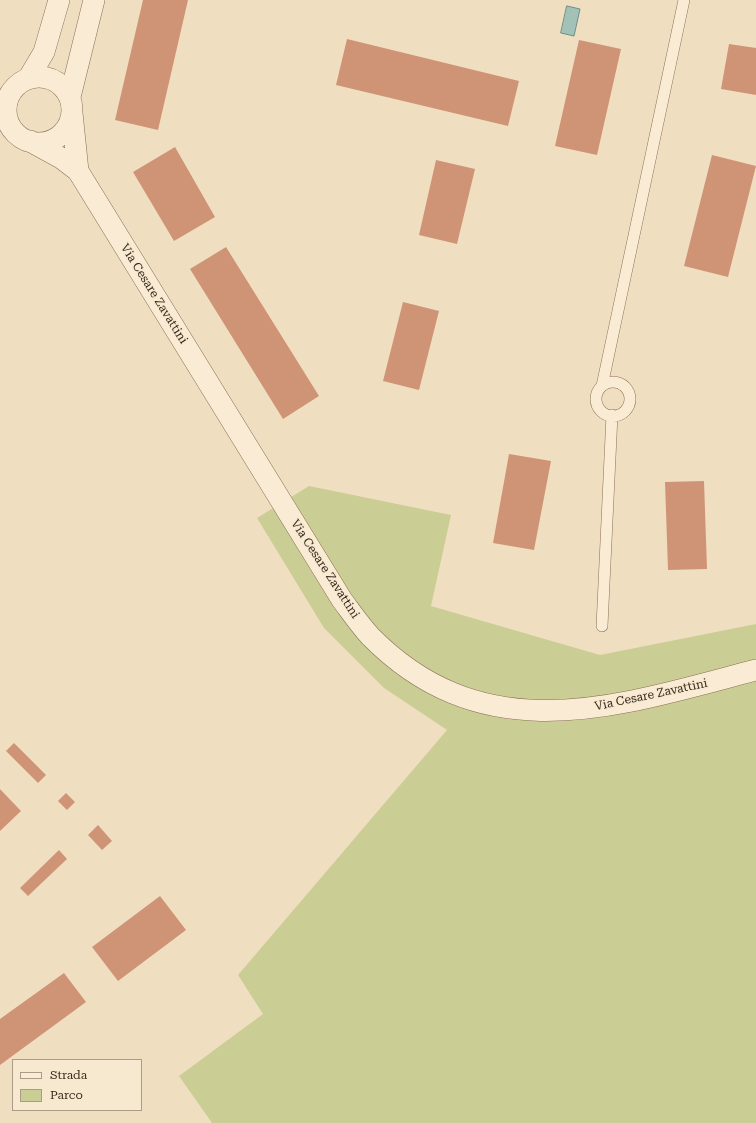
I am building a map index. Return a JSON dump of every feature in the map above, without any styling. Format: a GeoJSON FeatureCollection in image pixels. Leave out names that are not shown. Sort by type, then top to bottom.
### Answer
{"type":"FeatureCollection","features":[{"type":"Feature","properties":{"kind":"street"},"geometry":{"type":"LineString","coordinates":[[59,0],[44,52],[24,81],[9,97],[7,111],[10,123],[24,138],[46,141],[59,136],[70,122],[71,105],[94,0]]}},
{"type":"Feature","properties":{"kind":"street"},"geometry":{"type":"LineString","coordinates":[[0,94],[24,81],[39,77],[49,78],[63,87],[71,105]]}},
{"type":"Feature","properties":{"kind":"street","name":"Via Cesare Zavattini"},"geometry":{"type":"LineString","coordinates":[[71,105],[78,171]]}},
{"type":"Feature","properties":{"kind":"street","name":"Via Cesare Zavattini"},"geometry":{"type":"LineString","coordinates":[[0,128],[24,138],[61,158],[78,171],[342,600],[369,634],[406,666],[464,699],[499,707],[552,710],[572,710],[622,704],[756,670]]}},
{"type":"Feature","properties":{"kind":"lane"},"geometry":{"type":"LineString","coordinates":[[602,386],[606,383],[617,382],[627,388],[631,398],[627,409],[617,415],[612,416],[602,411],[598,407],[596,396],[602,386],[684,0]]}},
{"type":"Feature","properties":{"kind":"lane"},"geometry":{"type":"LineString","coordinates":[[602,626],[612,416]]}},
{"type":"Feature","properties":{"kind":"green space"},"geometry":{"type":"Polygon","coordinates":[[[309,486],[451,515],[431,606],[600,655],[756,624],[756,1123],[212,1123],[179,1076],[263,1014],[238,975],[447,730],[384,688],[324,628],[257,518],[309,486]]]}},
{"type":"Feature","properties":{"kind":"water"},"geometry":{"type":"Polygon","coordinates":[[[567,6],[580,9],[574,36],[561,33],[567,6]]]}},
{"type":"Feature","properties":{"kind":"building"},"geometry":{"type":"Polygon","coordinates":[[[143,0],[188,0],[158,130],[115,120],[143,0]]]}},
{"type":"Feature","properties":{"kind":"building"},"geometry":{"type":"Polygon","coordinates":[[[347,39],[519,81],[508,126],[336,85],[347,39]]]}},
{"type":"Feature","properties":{"kind":"building"},"geometry":{"type":"Polygon","coordinates":[[[579,40],[621,49],[597,155],[555,146],[579,40]]]}},
{"type":"Feature","properties":{"kind":"building"},"geometry":{"type":"Polygon","coordinates":[[[729,44],[756,48],[756,95],[721,89],[729,44]]]}},
{"type":"Feature","properties":{"kind":"building"},"geometry":{"type":"Polygon","coordinates":[[[175,147],[215,217],[174,241],[133,172],[175,147]]]}},
{"type":"Feature","properties":{"kind":"building"},"geometry":{"type":"Polygon","coordinates":[[[712,155],[756,166],[728,277],[684,266],[712,155]]]}},
{"type":"Feature","properties":{"kind":"building"},"geometry":{"type":"Polygon","coordinates":[[[436,160],[475,169],[457,244],[419,235],[436,160]]]}},
{"type":"Feature","properties":{"kind":"building"},"geometry":{"type":"Polygon","coordinates":[[[226,247],[319,396],[283,419],[190,269],[226,247]]]}},
{"type":"Feature","properties":{"kind":"building"},"geometry":{"type":"Polygon","coordinates":[[[403,302],[439,311],[419,390],[383,381],[403,302]]]}},
{"type":"Feature","properties":{"kind":"building"},"geometry":{"type":"Polygon","coordinates":[[[509,454],[551,461],[534,550],[493,543],[509,454]]]}},
{"type":"Feature","properties":{"kind":"building"},"geometry":{"type":"Polygon","coordinates":[[[704,481],[707,569],[668,570],[665,482],[704,481]]]}},
{"type":"Feature","properties":{"kind":"building"},"geometry":{"type":"Polygon","coordinates":[[[14,743],[46,775],[38,783],[6,751],[14,743]]]}},
{"type":"Feature","properties":{"kind":"building"},"geometry":{"type":"Polygon","coordinates":[[[0,789],[21,811],[0,831],[0,789]]]}},
{"type":"Feature","properties":{"kind":"building"},"geometry":{"type":"Polygon","coordinates":[[[66,793],[75,802],[67,810],[58,801],[66,793]]]}},
{"type":"Feature","properties":{"kind":"building"},"geometry":{"type":"Polygon","coordinates":[[[98,825],[112,841],[102,850],[88,835],[98,825]]]}},
{"type":"Feature","properties":{"kind":"building"},"geometry":{"type":"Polygon","coordinates":[[[59,850],[67,859],[28,896],[20,888],[59,850]]]}},
{"type":"Feature","properties":{"kind":"building"},"geometry":{"type":"Polygon","coordinates":[[[160,896],[186,930],[118,981],[92,947],[160,896]]]}},
{"type":"Feature","properties":{"kind":"building"},"geometry":{"type":"Polygon","coordinates":[[[64,973],[86,1002],[0,1065],[0,1019],[64,973]]]}}]}
